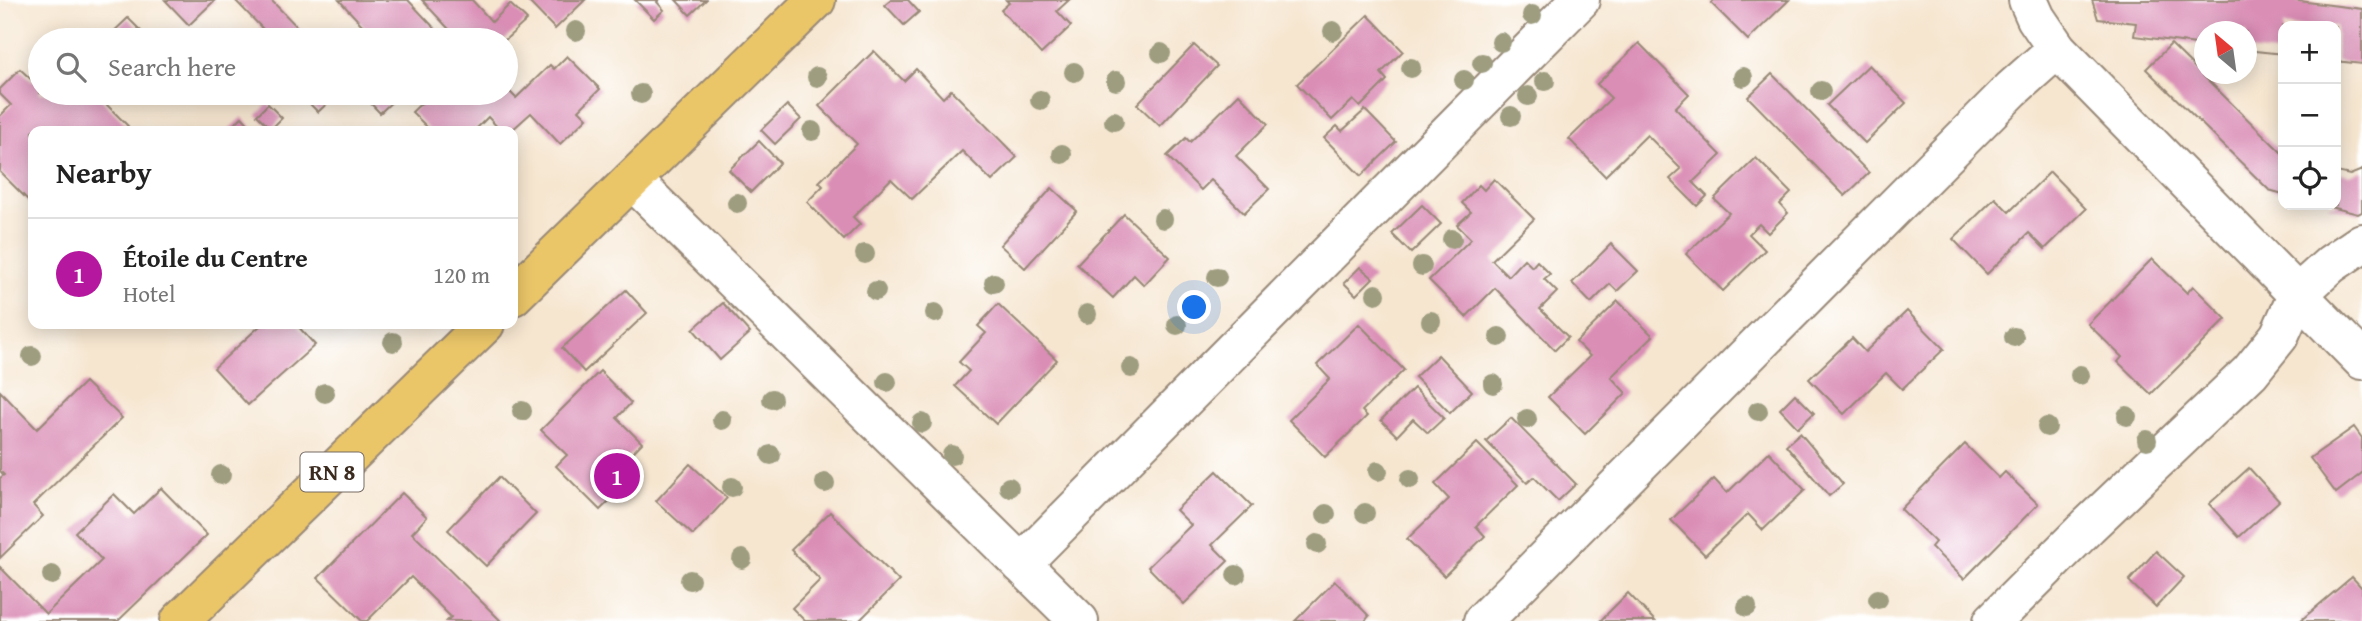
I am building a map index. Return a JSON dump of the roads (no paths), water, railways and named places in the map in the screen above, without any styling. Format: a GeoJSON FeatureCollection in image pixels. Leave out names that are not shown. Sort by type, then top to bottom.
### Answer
{"type":"FeatureCollection","features":[{"type":"Feature","properties":{"kind":"main road"},"geometry":{"type":"LineString","coordinates":[[518,291],[816,0]]}},
{"type":"Feature","properties":{"kind":"main road","name":"RN 8"},"geometry":{"type":"LineString","coordinates":[[180,621],[480,329]]}},
{"type":"Feature","properties":{"kind":"street"},"geometry":{"type":"LineString","coordinates":[[1021,564],[1580,0]]}},
{"type":"Feature","properties":{"kind":"street"},"geometry":{"type":"LineString","coordinates":[[2028,0],[2036,18],[2057,49],[2362,360]]}},
{"type":"Feature","properties":{"kind":"street"},"geometry":{"type":"LineString","coordinates":[[1482,621],[2012,89],[2057,49]]}},
{"type":"Feature","properties":{"kind":"street"},"geometry":{"type":"LineString","coordinates":[[632,180],[1079,621]]}},
{"type":"Feature","properties":{"kind":"street"},"geometry":{"type":"LineString","coordinates":[[1993,621],[2088,526],[2250,372],[2279,336],[2298,294],[2331,264],[2362,243]]}},
{"type":"Feature","properties":{"kind":"place","name":"Étoile du Centre"},"geometry":{"type":"Point","coordinates":[617,476]}}]}
